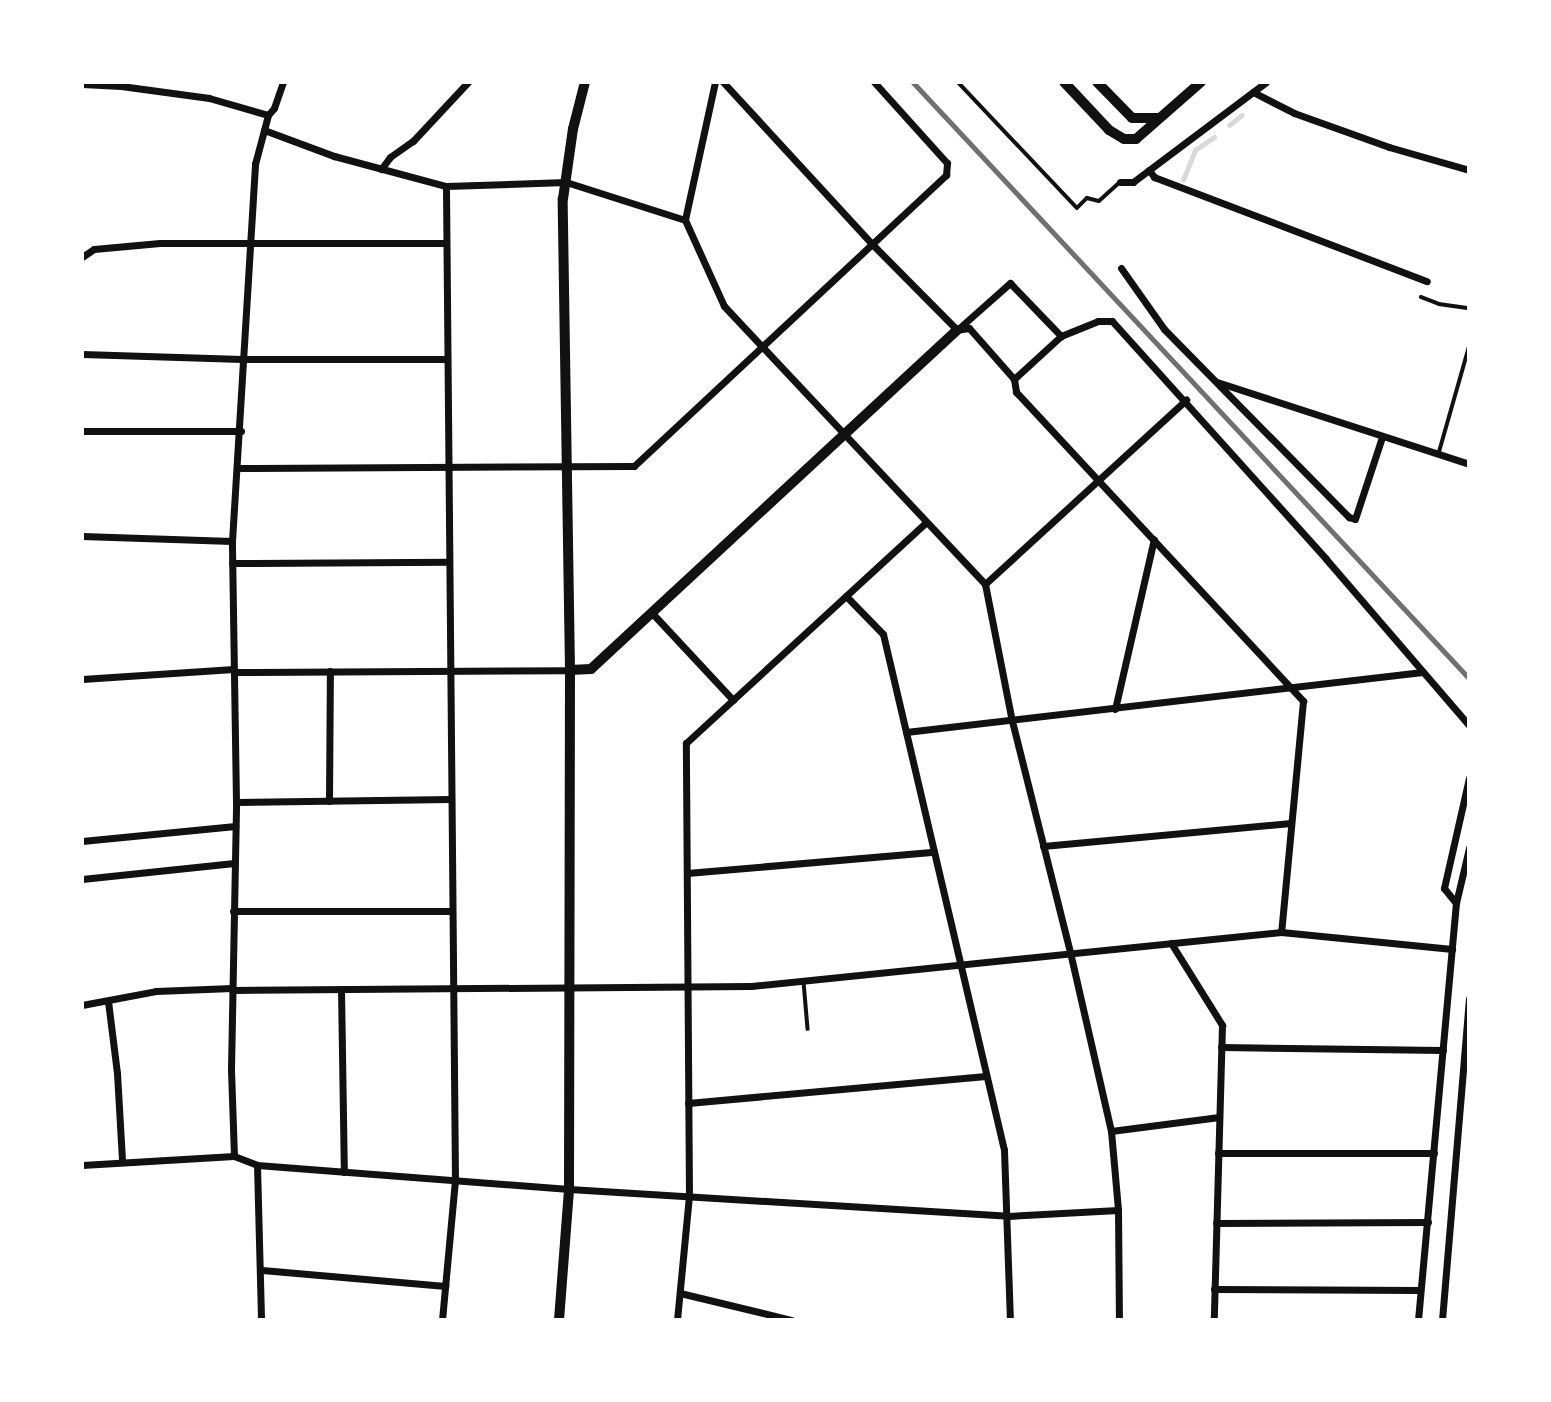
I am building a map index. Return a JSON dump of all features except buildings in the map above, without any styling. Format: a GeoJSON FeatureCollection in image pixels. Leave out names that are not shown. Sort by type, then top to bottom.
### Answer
{"type":"FeatureCollection","features":[{"type":"Feature","properties":{"kind":"main road"},"geometry":{"type":"LineString","coordinates":[[1064,82],[1109,130],[1124,139],[1136,139],[1201,82]]}},
{"type":"Feature","properties":{"kind":"main road"},"geometry":{"type":"LineString","coordinates":[[1097,82],[1132,118],[1159,118]]}},
{"type":"Feature","properties":{"kind":"street"},"geometry":{"type":"LineString","coordinates":[[163,92],[164,82]]}},
{"type":"Feature","properties":{"kind":"street"},"geometry":{"type":"LineString","coordinates":[[234,1156],[231,1069],[236,802],[232,541],[241,432],[248,244],[255,164],[268,115],[274,108],[283,82]]}},
{"type":"Feature","properties":{"kind":"street"},"geometry":{"type":"LineString","coordinates":[[381,169],[390,157],[431,123],[468,82]]}},
{"type":"Feature","properties":{"kind":"street"},"geometry":{"type":"LineString","coordinates":[[559,1320],[569,1189],[570,670],[563,199],[573,129],[585,82]]}},
{"type":"Feature","properties":{"kind":"street"},"geometry":{"type":"LineString","coordinates":[[715,82],[685,220],[724,306],[985,584],[1012,721],[1070,952],[1111,1131],[1118,1210],[1119,1320]]}},
{"type":"Feature","properties":{"kind":"street"},"geometry":{"type":"LineString","coordinates":[[723,82],[873,245],[957,330]]}},
{"type":"Feature","properties":{"kind":"street"},"geometry":{"type":"LineString","coordinates":[[237,468],[634,466],[946,175],[947,163],[874,82]]}},
{"type":"Feature","properties":{"kind":"street"},"geometry":{"type":"LineString","coordinates":[[1121,182],[1133,182],[1266,82]]}},
{"type":"Feature","properties":{"kind":"street"},"geometry":{"type":"LineString","coordinates":[[82,84],[114,84],[224,101],[268,115]]}},
{"type":"Feature","properties":{"kind":"street"},"geometry":{"type":"LineString","coordinates":[[1253,92],[1318,122],[1469,170]]}},
{"type":"Feature","properties":{"kind":"street"},"geometry":{"type":"LineString","coordinates":[[264,130],[381,169],[446,186],[566,182],[685,220]]}},
{"type":"Feature","properties":{"kind":"street"},"geometry":{"type":"LineString","coordinates":[[1149,170],[1154,177],[1427,281]]}},
{"type":"Feature","properties":{"kind":"street"},"geometry":{"type":"LineString","coordinates":[[442,1320],[454,1181],[446,186]]}},
{"type":"Feature","properties":{"kind":"street"},"geometry":{"type":"LineString","coordinates":[[82,257],[94,249],[160,243],[445,243]]}},
{"type":"Feature","properties":{"kind":"street"},"geometry":{"type":"LineString","coordinates":[[1121,268],[1164,329],[1349,517],[1355,519],[1382,437]]}},
{"type":"Feature","properties":{"kind":"street"},"geometry":{"type":"LineString","coordinates":[[82,679],[234,670],[591,669],[1010,283],[1061,336]]}},
{"type":"Feature","properties":{"kind":"street"},"geometry":{"type":"LineString","coordinates":[[1014,379],[1061,336],[1098,321],[1112,321],[1186,400],[1469,725]]}},
{"type":"Feature","properties":{"kind":"street"},"geometry":{"type":"LineString","coordinates":[[957,330],[970,328],[1014,379],[1016,392],[1303,701],[1281,932]]}},
{"type":"Feature","properties":{"kind":"street"},"geometry":{"type":"LineString","coordinates":[[82,354],[242,359],[446,359]]}},
{"type":"Feature","properties":{"kind":"street"},"geometry":{"type":"LineString","coordinates":[[1213,381],[1469,464]]}},
{"type":"Feature","properties":{"kind":"street"},"geometry":{"type":"LineString","coordinates":[[985,584],[1186,400]]}},
{"type":"Feature","properties":{"kind":"street"},"geometry":{"type":"LineString","coordinates":[[82,431],[241,432]]}},
{"type":"Feature","properties":{"kind":"street"},"geometry":{"type":"LineString","coordinates":[[677,1320],[688,1196],[686,743],[926,522]]}},
{"type":"Feature","properties":{"kind":"street"},"geometry":{"type":"LineString","coordinates":[[82,536],[232,541]]}},
{"type":"Feature","properties":{"kind":"street"},"geometry":{"type":"LineString","coordinates":[[1115,709],[1154,539]]}},
{"type":"Feature","properties":{"kind":"street"},"geometry":{"type":"LineString","coordinates":[[232,563],[449,562]]}},
{"type":"Feature","properties":{"kind":"street"},"geometry":{"type":"LineString","coordinates":[[846,596],[883,634],[1004,1150],[1010,1320]]}},
{"type":"Feature","properties":{"kind":"street"},"geometry":{"type":"LineString","coordinates":[[652,613],[733,700]]}},
{"type":"Feature","properties":{"kind":"street"},"geometry":{"type":"LineString","coordinates":[[329,801],[330,671]]}},
{"type":"Feature","properties":{"kind":"street"},"geometry":{"type":"LineString","coordinates":[[906,732],[1423,673]]}},
{"type":"Feature","properties":{"kind":"street"},"geometry":{"type":"LineString","coordinates":[[1456,903],[1444,888],[1469,778]]}},
{"type":"Feature","properties":{"kind":"street"},"geometry":{"type":"LineString","coordinates":[[236,802],[450,799]]}},
{"type":"Feature","properties":{"kind":"street"},"geometry":{"type":"LineString","coordinates":[[1043,846],[1292,823]]}},
{"type":"Feature","properties":{"kind":"street"},"geometry":{"type":"LineString","coordinates":[[82,841],[235,826]]}},
{"type":"Feature","properties":{"kind":"street"},"geometry":{"type":"LineString","coordinates":[[1418,1320],[1456,903],[1469,848]]}},
{"type":"Feature","properties":{"kind":"street"},"geometry":{"type":"LineString","coordinates":[[687,873],[933,852]]}},
{"type":"Feature","properties":{"kind":"street"},"geometry":{"type":"LineString","coordinates":[[82,879],[234,863]]}},
{"type":"Feature","properties":{"kind":"street"},"geometry":{"type":"LineString","coordinates":[[233,911],[451,911]]}},
{"type":"Feature","properties":{"kind":"street"},"geometry":{"type":"LineString","coordinates":[[82,1005],[156,991],[688,988],[804,981],[1281,932],[1452,949]]}},
{"type":"Feature","properties":{"kind":"street"},"geometry":{"type":"LineString","coordinates":[[1171,943],[1222,1025],[1213,1320]]}},
{"type":"Feature","properties":{"kind":"street"},"geometry":{"type":"LineString","coordinates":[[341,989],[344,1172]]}},
{"type":"Feature","properties":{"kind":"street"},"geometry":{"type":"LineString","coordinates":[[1442,1320],[1469,999]]}},
{"type":"Feature","properties":{"kind":"street"},"geometry":{"type":"LineString","coordinates":[[108,1001],[117,1073],[122,1161]]}},
{"type":"Feature","properties":{"kind":"street"},"geometry":{"type":"LineString","coordinates":[[1222,1047],[1443,1049]]}},
{"type":"Feature","properties":{"kind":"street"},"geometry":{"type":"LineString","coordinates":[[688,1103],[986,1076]]}},
{"type":"Feature","properties":{"kind":"street"},"geometry":{"type":"LineString","coordinates":[[1111,1131],[1219,1117]]}},
{"type":"Feature","properties":{"kind":"street"},"geometry":{"type":"LineString","coordinates":[[1218,1153],[1434,1153]]}},
{"type":"Feature","properties":{"kind":"street"},"geometry":{"type":"LineString","coordinates":[[82,1165],[234,1156],[257,1165],[454,1181],[1008,1216],[1118,1210]]}},
{"type":"Feature","properties":{"kind":"street"},"geometry":{"type":"LineString","coordinates":[[257,1165],[262,1270],[261,1320]]}},
{"type":"Feature","properties":{"kind":"street"},"geometry":{"type":"LineString","coordinates":[[1216,1223],[1428,1222]]}},
{"type":"Feature","properties":{"kind":"street"},"geometry":{"type":"LineString","coordinates":[[262,1270],[445,1286]]}},
{"type":"Feature","properties":{"kind":"street"},"geometry":{"type":"LineString","coordinates":[[1214,1289],[1420,1290]]}},
{"type":"Feature","properties":{"kind":"street"},"geometry":{"type":"LineString","coordinates":[[680,1293],[792,1320]]}},
{"type":"Feature","properties":{"kind":"lane"},"geometry":{"type":"LineString","coordinates":[[958,82],[1077,208],[1087,198],[1099,201],[1121,182]]}},
{"type":"Feature","properties":{"kind":"lane"},"geometry":{"type":"LineString","coordinates":[[1421,297],[1439,304],[1469,308]]}},
{"type":"Feature","properties":{"kind":"lane"},"geometry":{"type":"LineString","coordinates":[[1438,454],[1469,347]]}},
{"type":"Feature","properties":{"kind":"lane"},"geometry":{"type":"LineString","coordinates":[[804,981],[808,1028]]}},
{"type":"Feature","properties":{"kind":"waterway"},"geometry":{"type":"LineString","coordinates":[[1229,125],[1242,115]]}},
{"type":"Feature","properties":{"kind":"waterway"},"geometry":{"type":"LineString","coordinates":[[1183,180],[1195,150],[1214,137]]}},
{"type":"Feature","properties":{"kind":"railway"},"geometry":{"type":"LineString","coordinates":[[913,82],[1469,678]]}}]}
